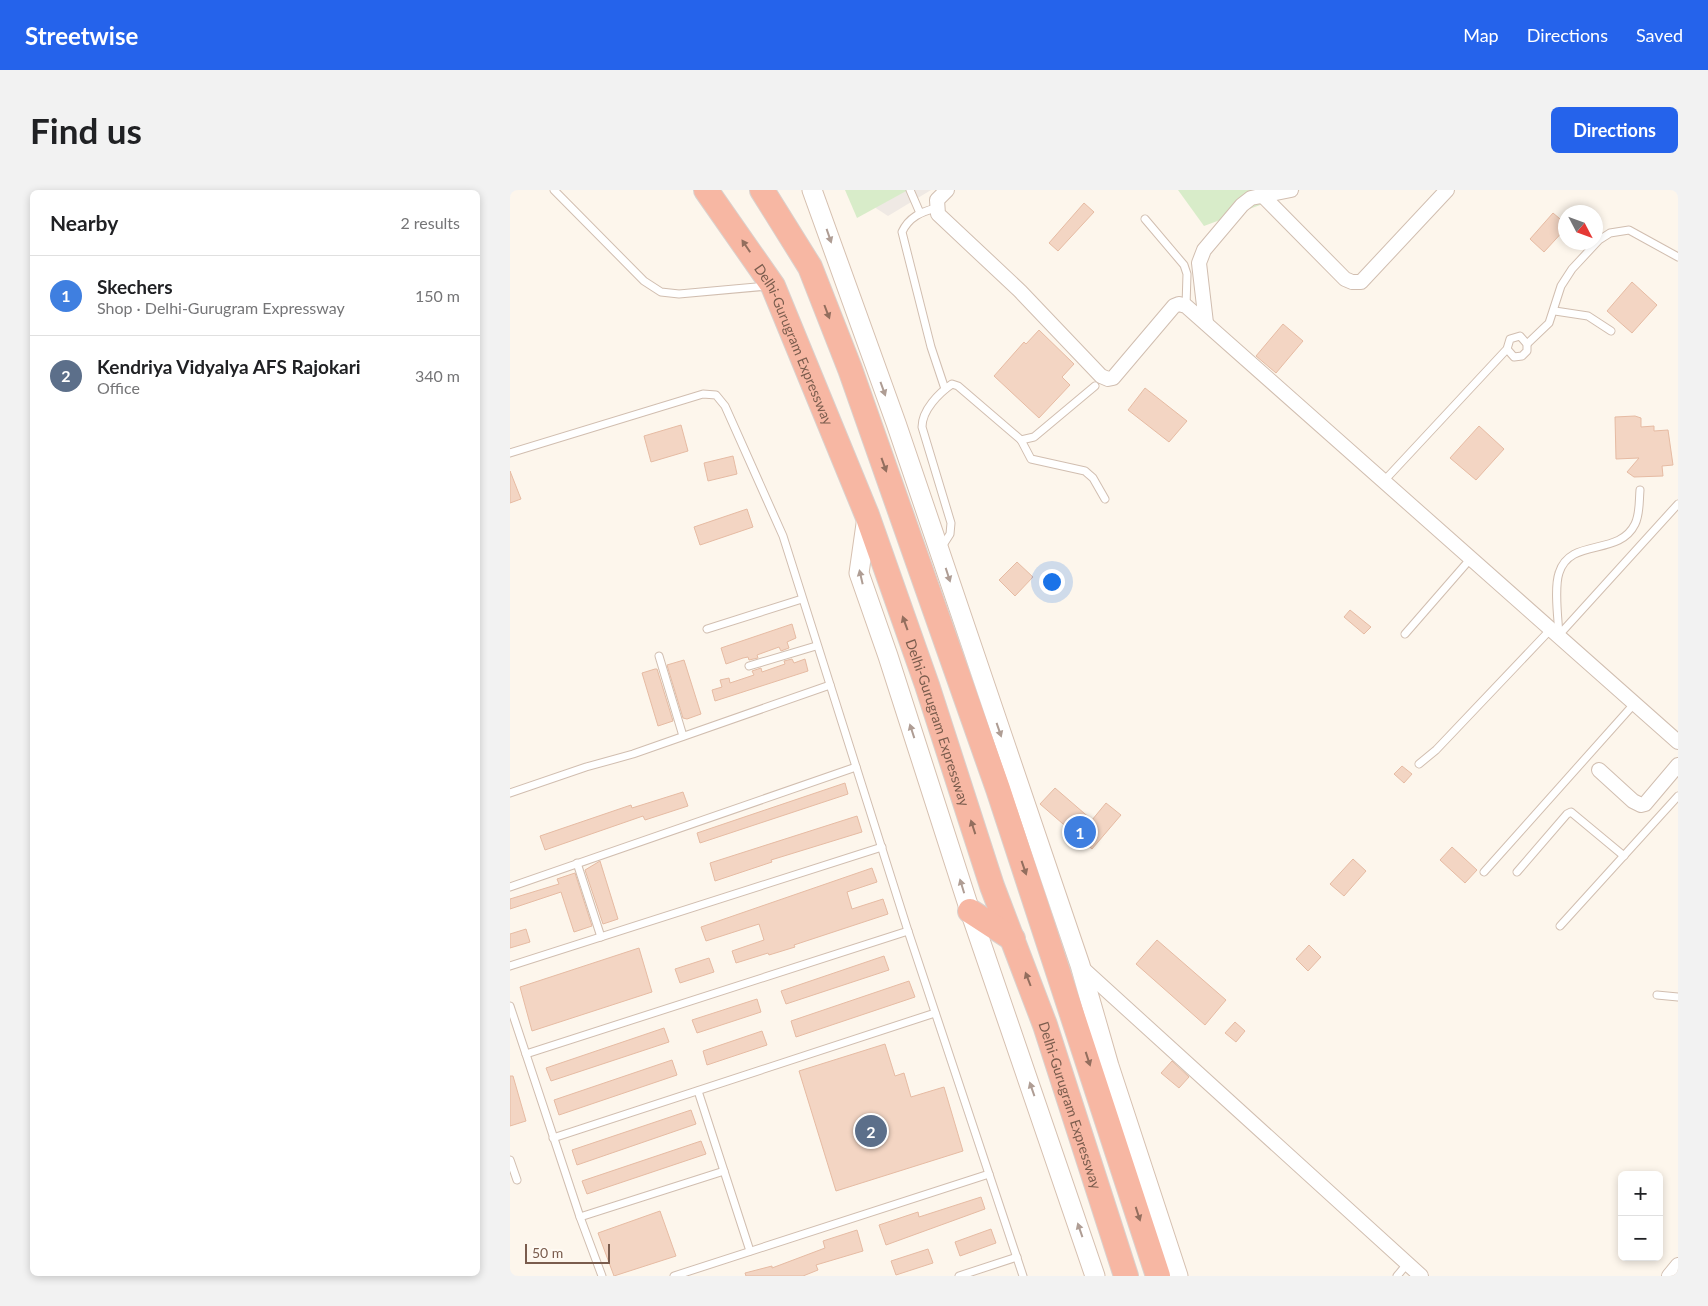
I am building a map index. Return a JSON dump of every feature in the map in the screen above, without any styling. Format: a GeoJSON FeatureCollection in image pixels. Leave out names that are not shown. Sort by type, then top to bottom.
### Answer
{"type":"FeatureCollection","features":[{"type":"Feature","properties":{"kind":"highway","name":"Delhi-Gurugram Expressway"},"geometry":{"type":"LineString","coordinates":[[706,190],[773,286],[867,515],[927,685],[989,877],[1045,1025],[1126,1276]]}},
{"type":"Feature","properties":{"kind":"highway"},"geometry":{"type":"LineString","coordinates":[[762,190],[810,267],[850,369],[998,789],[1158,1276]]}},
{"type":"Feature","properties":{"kind":"highway"},"geometry":{"type":"LineString","coordinates":[[970,911],[1012,939]]}},
{"type":"Feature","properties":{"kind":"main road"},"geometry":{"type":"LineString","coordinates":[[812,190],[940,551],[1080,965],[1109,1066],[1178,1276]]}},
{"type":"Feature","properties":{"kind":"main road"},"geometry":{"type":"LineString","coordinates":[[867,515],[859,573],[888,656],[970,911],[1095,1276]]}},
{"type":"Feature","properties":{"kind":"street"},"geometry":{"type":"LineString","coordinates":[[947,190],[937,200],[936,208],[938,214],[1020,291],[1101,376],[1108,379],[1118,374],[1174,306],[1179,304],[1186,306],[1383,482],[1472,557],[1678,742]]}},
{"type":"Feature","properties":{"kind":"street"},"geometry":{"type":"LineString","coordinates":[[1206,323],[1199,263],[1201,255],[1242,205],[1261,194],[1291,190]]}},
{"type":"Feature","properties":{"kind":"street"},"geometry":{"type":"LineString","coordinates":[[1261,194],[1345,279],[1352,282],[1361,282],[1447,190]]}},
{"type":"Feature","properties":{"kind":"street"},"geometry":{"type":"LineString","coordinates":[[1599,770],[1641,805],[1645,804],[1678,765]]}},
{"type":"Feature","properties":{"kind":"street"},"geometry":{"type":"LineString","coordinates":[[1080,965],[1420,1276]]}},
{"type":"Feature","properties":{"kind":"street"},"geometry":{"type":"LineString","coordinates":[[1669,1276],[1678,1266]]}},
{"type":"Feature","properties":{"kind":"lane"},"geometry":{"type":"LineString","coordinates":[[554,190],[644,281],[661,292],[679,294],[773,286]]}},
{"type":"Feature","properties":{"kind":"lane"},"geometry":{"type":"LineString","coordinates":[[910,190],[920,213]]}},
{"type":"Feature","properties":{"kind":"lane"},"geometry":{"type":"LineString","coordinates":[[936,208],[920,213],[909,221],[902,232],[931,347],[945,389]]}},
{"type":"Feature","properties":{"kind":"lane"},"geometry":{"type":"LineString","coordinates":[[1145,219],[1184,265],[1187,274],[1186,306]]}},
{"type":"Feature","properties":{"kind":"lane"},"geometry":{"type":"LineString","coordinates":[[1527,344],[1549,323],[1555,311],[1565,278],[1583,256],[1610,233],[1619,229],[1629,230],[1678,257]]}},
{"type":"Feature","properties":{"kind":"lane"},"geometry":{"type":"LineString","coordinates":[[1555,311],[1588,316],[1611,331]]}},
{"type":"Feature","properties":{"kind":"lane"},"geometry":{"type":"LineString","coordinates":[[1383,482],[1507,350],[1508,342],[1513,337],[1520,336],[1527,344],[1527,351],[1522,356],[1514,357],[1507,350]]}},
{"type":"Feature","properties":{"kind":"lane"},"geometry":{"type":"LineString","coordinates":[[940,551],[950,534],[951,523],[922,427],[922,419],[929,406],[952,384],[958,386],[1021,440],[1031,459],[1085,471],[1093,478],[1105,498]]}},
{"type":"Feature","properties":{"kind":"lane"},"geometry":{"type":"LineString","coordinates":[[1021,440],[1029,440],[1034,437],[1095,386]]}},
{"type":"Feature","properties":{"kind":"lane"},"geometry":{"type":"LineString","coordinates":[[510,453],[703,394],[716,396],[725,406],[783,536],[816,646],[830,684],[908,932],[1023,1276]]}},
{"type":"Feature","properties":{"kind":"lane"},"geometry":{"type":"LineString","coordinates":[[1555,632],[1558,576],[1562,565],[1576,552],[1610,545],[1622,540],[1635,523],[1640,490]]}},
{"type":"Feature","properties":{"kind":"lane"},"geometry":{"type":"LineString","coordinates":[[1419,764],[1436,750],[1555,632],[1678,504]]}},
{"type":"Feature","properties":{"kind":"lane"},"geometry":{"type":"LineString","coordinates":[[1405,634],[1472,557]]}},
{"type":"Feature","properties":{"kind":"lane"},"geometry":{"type":"LineString","coordinates":[[707,629],[802,599]]}},
{"type":"Feature","properties":{"kind":"lane"},"geometry":{"type":"LineString","coordinates":[[749,666],[816,646]]}},
{"type":"Feature","properties":{"kind":"lane"},"geometry":{"type":"LineString","coordinates":[[659,656],[683,736]]}},
{"type":"Feature","properties":{"kind":"lane"},"geometry":{"type":"LineString","coordinates":[[510,794],[830,684]]}},
{"type":"Feature","properties":{"kind":"lane"},"geometry":{"type":"LineString","coordinates":[[1484,872],[1634,704]]}},
{"type":"Feature","properties":{"kind":"lane"},"geometry":{"type":"LineString","coordinates":[[510,886],[856,767]]}},
{"type":"Feature","properties":{"kind":"lane"},"geometry":{"type":"LineString","coordinates":[[1560,926],[1678,796]]}},
{"type":"Feature","properties":{"kind":"lane"},"geometry":{"type":"LineString","coordinates":[[1517,872],[1571,812],[1624,856]]}},
{"type":"Feature","properties":{"kind":"lane"},"geometry":{"type":"LineString","coordinates":[[510,966],[882,847]]}},
{"type":"Feature","properties":{"kind":"lane"},"geometry":{"type":"LineString","coordinates":[[577,863],[602,937]]}},
{"type":"Feature","properties":{"kind":"lane"},"geometry":{"type":"LineString","coordinates":[[526,1054],[908,932]]}},
{"type":"Feature","properties":{"kind":"lane"},"geometry":{"type":"LineString","coordinates":[[1657,995],[1678,998]]}},
{"type":"Feature","properties":{"kind":"lane"},"geometry":{"type":"LineString","coordinates":[[510,1006],[553,1138],[602,1276]]}},
{"type":"Feature","properties":{"kind":"lane"},"geometry":{"type":"LineString","coordinates":[[553,1138],[935,1013]]}},
{"type":"Feature","properties":{"kind":"lane"},"geometry":{"type":"LineString","coordinates":[[698,1091],[750,1251]]}},
{"type":"Feature","properties":{"kind":"lane"},"geometry":{"type":"LineString","coordinates":[[510,1160],[517,1180]]}},
{"type":"Feature","properties":{"kind":"lane"},"geometry":{"type":"LineString","coordinates":[[580,1217],[724,1171]]}},
{"type":"Feature","properties":{"kind":"lane"},"geometry":{"type":"LineString","coordinates":[[674,1276],[989,1174]]}},
{"type":"Feature","properties":{"kind":"lane"},"geometry":{"type":"LineString","coordinates":[[959,1276],[1017,1257]]}},
{"type":"Feature","properties":{"kind":"lane"},"geometry":{"type":"LineString","coordinates":[[1397,1276],[1408,1264]]}},
{"type":"Feature","properties":{"kind":"shaded area"},"geometry":{"type":"Polygon","coordinates":[[[848,190],[931,190],[888,216],[848,190]]]}},
{"type":"Feature","properties":{"kind":"green space"},"geometry":{"type":"Polygon","coordinates":[[[845,190],[908,190],[857,218],[845,190]]]}},
{"type":"Feature","properties":{"kind":"green space"},"geometry":{"type":"Polygon","coordinates":[[[1178,190],[1300,190],[1204,226],[1178,190]]]}},
{"type":"Feature","properties":{"kind":"building"},"geometry":{"type":"Polygon","coordinates":[[[1084,203],[1094,212],[1058,251],[1049,243],[1084,203]]]}},
{"type":"Feature","properties":{"kind":"building"},"geometry":{"type":"Polygon","coordinates":[[[1553,213],[1558,217],[1558,237],[1544,252],[1530,239],[1553,213]]]}},
{"type":"Feature","properties":{"kind":"building"},"geometry":{"type":"Polygon","coordinates":[[[1632,282],[1657,305],[1632,333],[1607,311],[1632,282]]]}},
{"type":"Feature","properties":{"kind":"building"},"geometry":{"type":"Polygon","coordinates":[[[1283,324],[1303,341],[1276,373],[1256,356],[1283,324]]]}},
{"type":"Feature","properties":{"kind":"building"},"geometry":{"type":"Polygon","coordinates":[[[1039,330],[1074,364],[1062,377],[1070,385],[1039,418],[994,376],[1024,342],[1026,344],[1039,330]]]}},
{"type":"Feature","properties":{"kind":"building"},"geometry":{"type":"Polygon","coordinates":[[[1145,388],[1187,421],[1169,442],[1128,410],[1145,388]]]}},
{"type":"Feature","properties":{"kind":"building"},"geometry":{"type":"Polygon","coordinates":[[[1635,416],[1641,418],[1641,427],[1654,426],[1654,431],[1668,430],[1673,465],[1662,466],[1663,476],[1634,477],[1627,472],[1639,458],[1616,459],[1615,417],[1635,416]]]}},
{"type":"Feature","properties":{"kind":"building"},"geometry":{"type":"Polygon","coordinates":[[[681,425],[688,451],[651,462],[644,436],[681,425]]]}},
{"type":"Feature","properties":{"kind":"building"},"geometry":{"type":"Polygon","coordinates":[[[1479,426],[1504,449],[1476,480],[1450,458],[1479,426]]]}},
{"type":"Feature","properties":{"kind":"building"},"geometry":{"type":"Polygon","coordinates":[[[733,456],[737,474],[708,481],[704,463],[733,456]]]}},
{"type":"Feature","properties":{"kind":"building"},"geometry":{"type":"Polygon","coordinates":[[[510,471],[521,499],[510,503],[510,471]]]}},
{"type":"Feature","properties":{"kind":"building"},"geometry":{"type":"Polygon","coordinates":[[[747,509],[753,527],[700,545],[694,527],[747,509]]]}},
{"type":"Feature","properties":{"kind":"building"},"geometry":{"type":"Polygon","coordinates":[[[1017,562],[1033,577],[1015,596],[999,580],[1017,562]]]}},
{"type":"Feature","properties":{"kind":"building"},"geometry":{"type":"Polygon","coordinates":[[[1350,610],[1371,627],[1364,634],[1344,617],[1350,610]]]}},
{"type":"Feature","properties":{"kind":"building"},"geometry":{"type":"Polygon","coordinates":[[[792,624],[796,638],[787,642],[789,648],[781,651],[779,647],[757,655],[758,658],[749,660],[748,657],[726,664],[721,648],[792,624]]]}},
{"type":"Feature","properties":{"kind":"building"},"geometry":{"type":"Polygon","coordinates":[[[792,659],[794,663],[805,659],[808,671],[715,701],[712,690],[722,687],[720,680],[729,678],[730,683],[754,675],[752,671],[761,668],[762,672],[785,664],[784,661],[792,659]]]}},
{"type":"Feature","properties":{"kind":"building"},"geometry":{"type":"Polygon","coordinates":[[[684,660],[701,714],[687,719],[683,718],[667,665],[684,660]]]}},
{"type":"Feature","properties":{"kind":"building"},"geometry":{"type":"Polygon","coordinates":[[[657,669],[673,721],[658,726],[642,673],[657,669]]]}},
{"type":"Feature","properties":{"kind":"building"},"geometry":{"type":"Polygon","coordinates":[[[1402,766],[1412,774],[1404,783],[1394,774],[1402,766]]]}},
{"type":"Feature","properties":{"kind":"building"},"geometry":{"type":"Polygon","coordinates":[[[845,783],[848,794],[700,843],[697,833],[845,783]]]}},
{"type":"Feature","properties":{"kind":"building"},"geometry":{"type":"Polygon","coordinates":[[[1055,788],[1092,820],[1106,803],[1121,815],[1092,849],[1040,804],[1055,788]]]}},
{"type":"Feature","properties":{"kind":"building"},"geometry":{"type":"Polygon","coordinates":[[[683,792],[688,806],[645,820],[643,816],[545,850],[540,836],[631,805],[632,808],[683,792]]]}},
{"type":"Feature","properties":{"kind":"building"},"geometry":{"type":"Polygon","coordinates":[[[857,816],[862,832],[771,860],[772,862],[715,881],[710,863],[857,816]]]}},
{"type":"Feature","properties":{"kind":"building"},"geometry":{"type":"Polygon","coordinates":[[[1452,847],[1477,870],[1465,883],[1440,860],[1452,847]]]}},
{"type":"Feature","properties":{"kind":"building"},"geometry":{"type":"Polygon","coordinates":[[[1353,859],[1366,871],[1344,896],[1330,884],[1353,859]]]}},
{"type":"Feature","properties":{"kind":"building"},"geometry":{"type":"Polygon","coordinates":[[[600,861],[618,919],[603,924],[585,870],[600,861]]]}},
{"type":"Feature","properties":{"kind":"building"},"geometry":{"type":"Polygon","coordinates":[[[872,868],[877,882],[847,892],[852,909],[883,899],[888,914],[794,945],[795,947],[736,963],[732,951],[764,940],[759,924],[706,941],[701,927],[872,868]]]}},
{"type":"Feature","properties":{"kind":"building"},"geometry":{"type":"Polygon","coordinates":[[[575,873],[592,926],[574,932],[561,892],[510,909],[510,899],[559,884],[557,879],[575,873]]]}},
{"type":"Feature","properties":{"kind":"building"},"geometry":{"type":"Polygon","coordinates":[[[526,929],[530,942],[510,948],[510,934],[526,929]]]}},
{"type":"Feature","properties":{"kind":"building"},"geometry":{"type":"Polygon","coordinates":[[[1157,940],[1226,1000],[1205,1025],[1136,964],[1157,940]]]}},
{"type":"Feature","properties":{"kind":"building"},"geometry":{"type":"Polygon","coordinates":[[[1309,945],[1321,957],[1308,971],[1296,959],[1309,945]]]}},
{"type":"Feature","properties":{"kind":"building"},"geometry":{"type":"Polygon","coordinates":[[[639,948],[652,992],[532,1031],[520,987],[639,948]]]}},
{"type":"Feature","properties":{"kind":"building"},"geometry":{"type":"Polygon","coordinates":[[[884,956],[889,970],[786,1004],[781,991],[884,956]]]}},
{"type":"Feature","properties":{"kind":"building"},"geometry":{"type":"Polygon","coordinates":[[[709,958],[714,972],[680,983],[675,969],[709,958]]]}},
{"type":"Feature","properties":{"kind":"building"},"geometry":{"type":"Polygon","coordinates":[[[909,981],[915,997],[796,1037],[791,1021],[909,981]]]}},
{"type":"Feature","properties":{"kind":"building"},"geometry":{"type":"Polygon","coordinates":[[[757,999],[761,1012],[697,1033],[692,1020],[757,999]]]}},
{"type":"Feature","properties":{"kind":"building"},"geometry":{"type":"Polygon","coordinates":[[[1235,1022],[1245,1031],[1236,1042],[1225,1033],[1235,1022]]]}},
{"type":"Feature","properties":{"kind":"building"},"geometry":{"type":"Polygon","coordinates":[[[664,1028],[669,1042],[551,1081],[546,1068],[664,1028]]]}},
{"type":"Feature","properties":{"kind":"building"},"geometry":{"type":"Polygon","coordinates":[[[762,1031],[767,1045],[707,1065],[703,1051],[762,1031]]]}},
{"type":"Feature","properties":{"kind":"building"},"geometry":{"type":"Polygon","coordinates":[[[885,1044],[895,1076],[904,1073],[911,1097],[944,1087],[963,1151],[836,1191],[799,1071],[885,1044]]]}},
{"type":"Feature","properties":{"kind":"building"},"geometry":{"type":"Polygon","coordinates":[[[672,1060],[677,1075],[559,1115],[554,1100],[672,1060]]]}},
{"type":"Feature","properties":{"kind":"building"},"geometry":{"type":"Polygon","coordinates":[[[1172,1061],[1189,1077],[1179,1088],[1161,1073],[1172,1061]]]}},
{"type":"Feature","properties":{"kind":"building"},"geometry":{"type":"Polygon","coordinates":[[[510,1076],[513,1076],[526,1121],[510,1126],[510,1076]]]}},
{"type":"Feature","properties":{"kind":"building"},"geometry":{"type":"Polygon","coordinates":[[[691,1110],[696,1124],[577,1165],[572,1150],[691,1110]]]}},
{"type":"Feature","properties":{"kind":"building"},"geometry":{"type":"Polygon","coordinates":[[[701,1141],[706,1154],[587,1194],[582,1181],[701,1141]]]}},
{"type":"Feature","properties":{"kind":"building"},"geometry":{"type":"Polygon","coordinates":[[[981,1197],[985,1209],[886,1245],[879,1225],[918,1212],[919,1217],[981,1197]]]}},
{"type":"Feature","properties":{"kind":"building"},"geometry":{"type":"Polygon","coordinates":[[[660,1211],[676,1256],[614,1276],[598,1233],[660,1211]]]}},
{"type":"Feature","properties":{"kind":"building"},"geometry":{"type":"Polygon","coordinates":[[[991,1229],[996,1243],[960,1256],[955,1242],[991,1229]]]}},
{"type":"Feature","properties":{"kind":"building"},"geometry":{"type":"Polygon","coordinates":[[[857,1230],[863,1251],[816,1265],[818,1270],[803,1276],[746,1276],[745,1273],[772,1266],[772,1268],[825,1248],[823,1241],[857,1230]]]}},
{"type":"Feature","properties":{"kind":"building"},"geometry":{"type":"Polygon","coordinates":[[[928,1249],[933,1263],[896,1275],[891,1261],[928,1249]]]}},
{"type":"Feature","properties":{"kind":"place","name":"Skechers"},"geometry":{"type":"Point","coordinates":[1080,832]}},
{"type":"Feature","properties":{"kind":"place","name":"Kendriya Vidyalya AFS Rajokari"},"geometry":{"type":"Point","coordinates":[871,1131]}}]}
